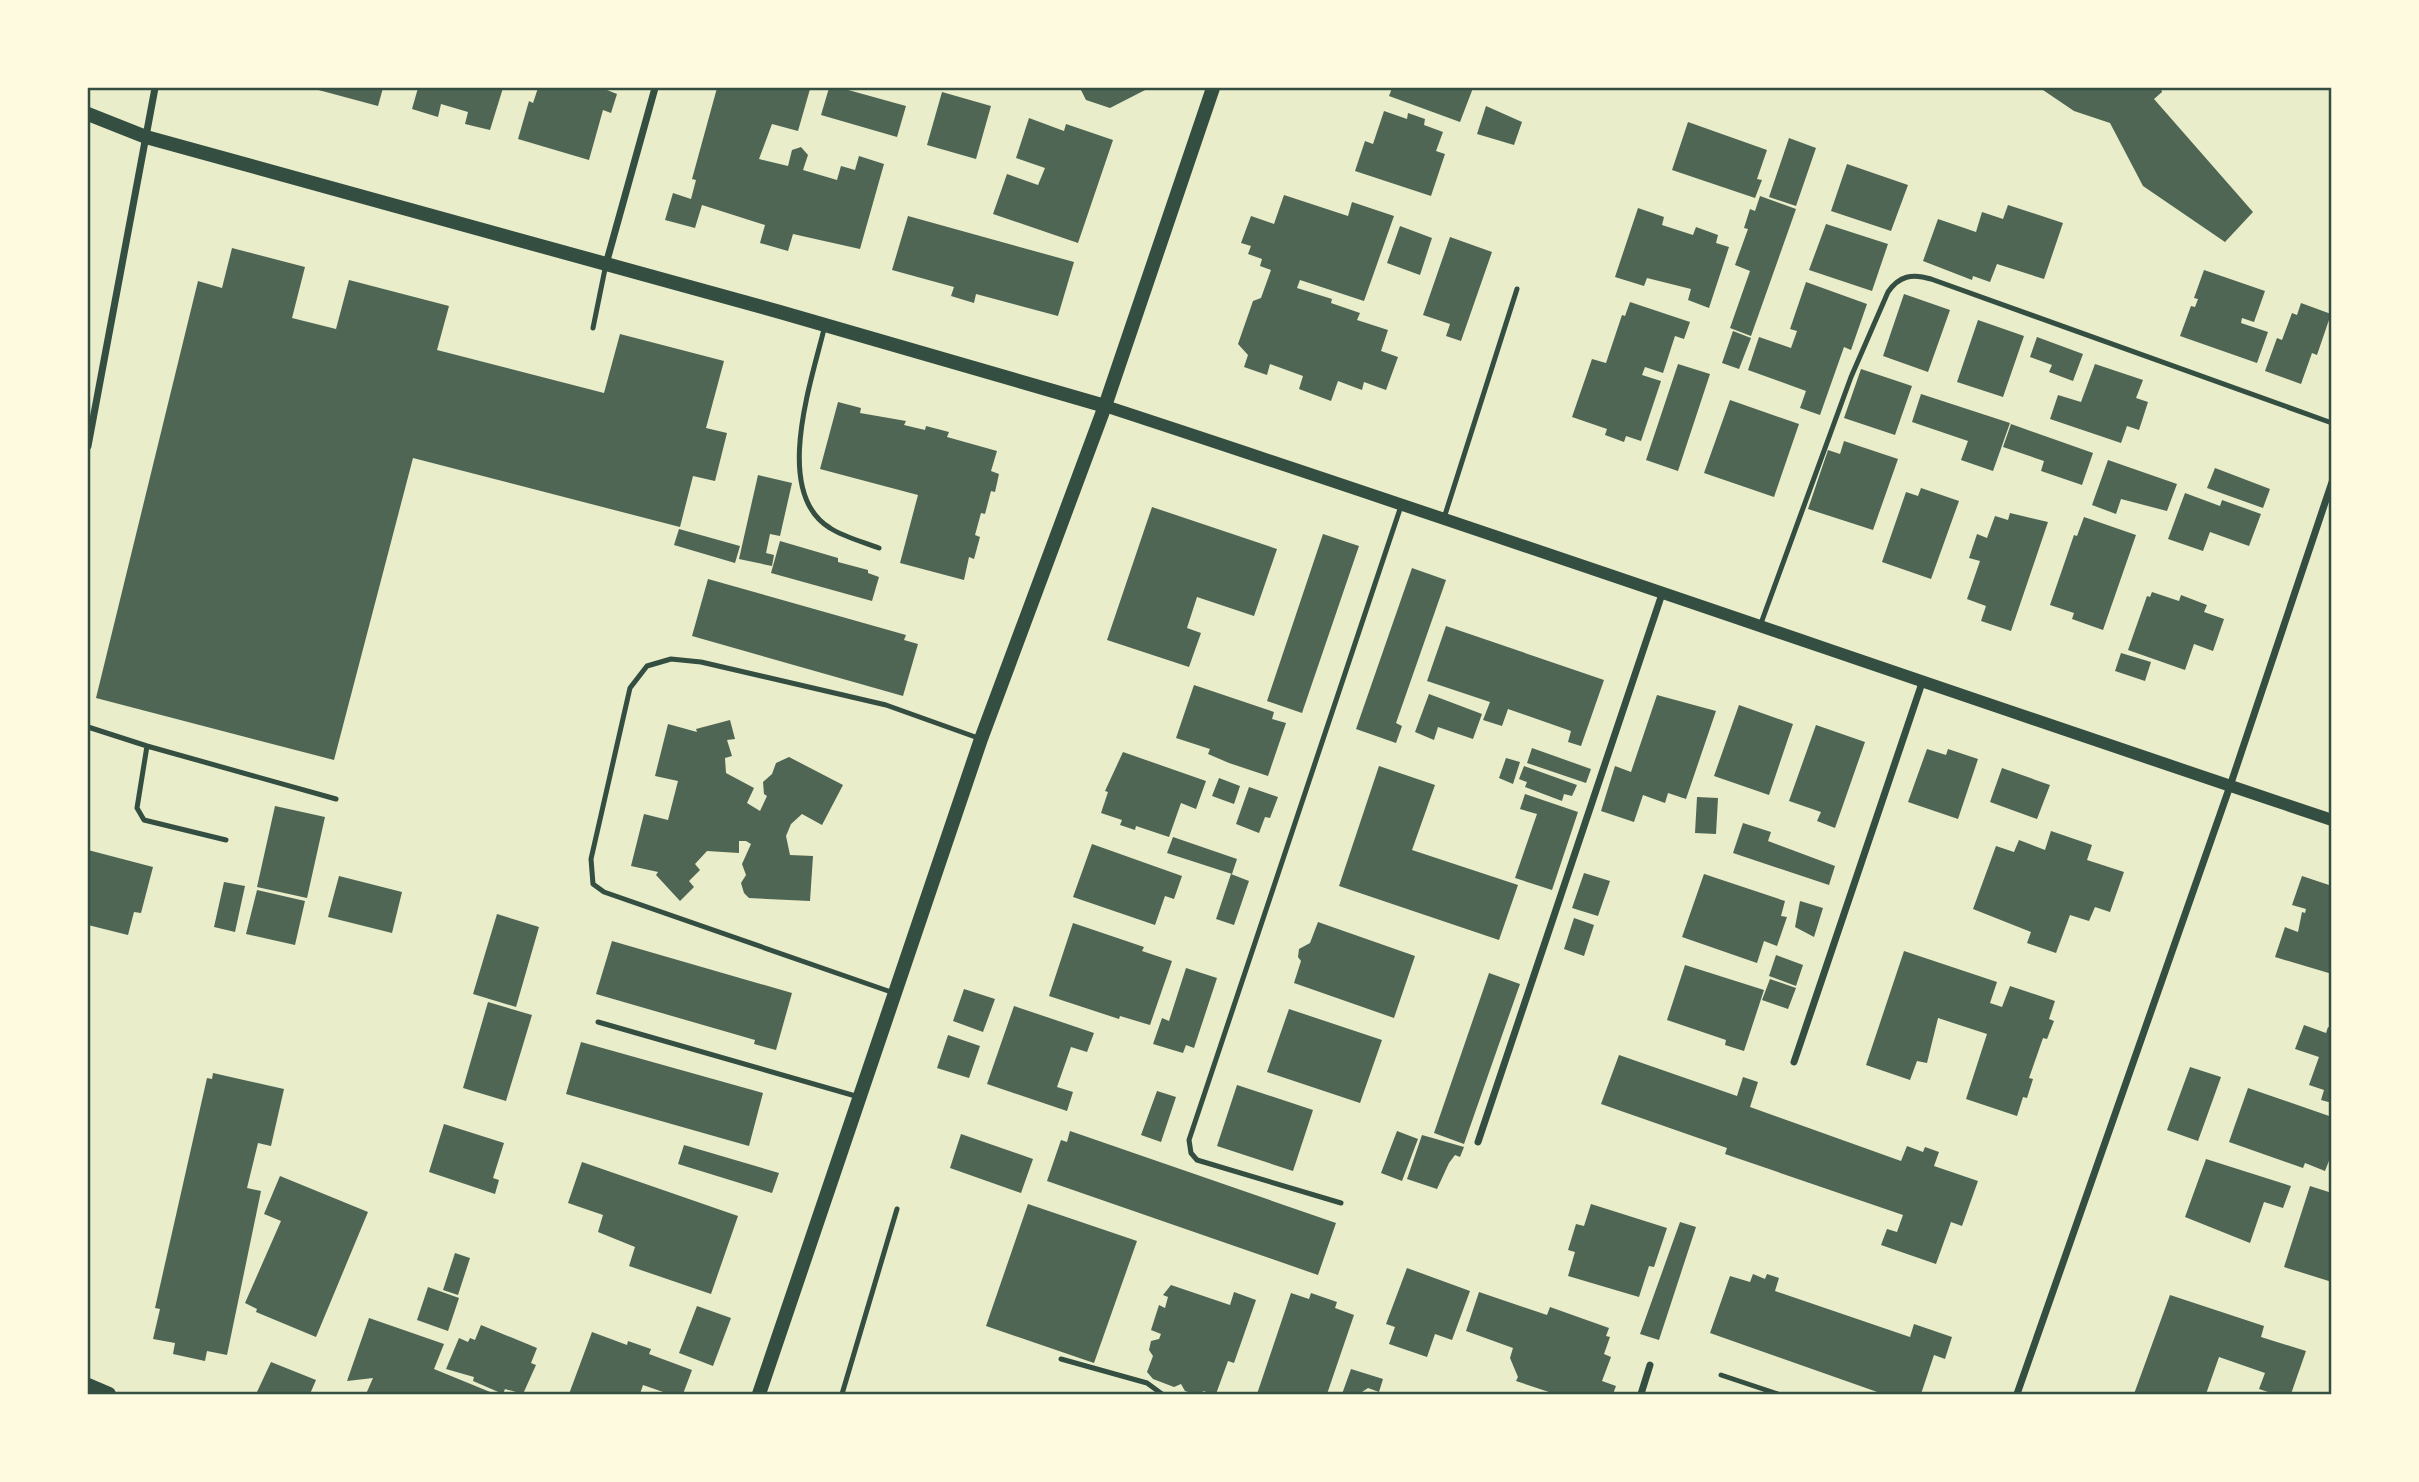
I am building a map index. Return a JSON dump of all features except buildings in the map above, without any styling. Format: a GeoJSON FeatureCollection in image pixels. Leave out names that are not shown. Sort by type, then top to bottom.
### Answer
{"type":"FeatureCollection","features":[{"type":"Feature","properties":{"kind":"main road"},"geometry":{"type":"LineString","coordinates":[[759,1395],[981,739],[1105,406],[1213,88]]}},
{"type":"Feature","properties":{"kind":"main road"},"geometry":{"type":"LineString","coordinates":[[88,114],[146,137],[825,325],[1105,406]]}},
{"type":"Feature","properties":{"kind":"main road"},"geometry":{"type":"LineString","coordinates":[[88,1385],[109,1395]]}},
{"type":"Feature","properties":{"kind":"street"},"geometry":{"type":"LineString","coordinates":[[88,446],[155,88]]}},
{"type":"Feature","properties":{"kind":"street"},"geometry":{"type":"LineString","coordinates":[[606,264],[655,88]]}},
{"type":"Feature","properties":{"kind":"street"},"geometry":{"type":"LineString","coordinates":[[1105,406],[1402,503],[1662,594],[2332,820]]}},
{"type":"Feature","properties":{"kind":"street"},"geometry":{"type":"LineString","coordinates":[[2017,1395],[2230,786],[2332,482]]}},
{"type":"Feature","properties":{"kind":"street"},"geometry":{"type":"LineString","coordinates":[[1478,1142],[1662,594]]}},
{"type":"Feature","properties":{"kind":"street"},"geometry":{"type":"LineString","coordinates":[[1794,1062],[1922,682]]}},
{"type":"Feature","properties":{"kind":"street"},"geometry":{"type":"LineString","coordinates":[[1641,1395],[1650,1365]]}},
{"type":"Feature","properties":{"kind":"lane"},"geometry":{"type":"LineString","coordinates":[[593,328],[606,264]]}},
{"type":"Feature","properties":{"kind":"lane"},"geometry":{"type":"LineString","coordinates":[[1759,627],[1851,377],[1877,316],[1894,283],[1912,275],[1956,288],[2332,422]]}},
{"type":"Feature","properties":{"kind":"lane"},"geometry":{"type":"LineString","coordinates":[[1444,518],[1517,289]]}},
{"type":"Feature","properties":{"kind":"lane"},"geometry":{"type":"LineString","coordinates":[[825,325],[802,430],[799,463],[801,489],[810,508],[828,527],[879,548]]}},
{"type":"Feature","properties":{"kind":"lane"},"geometry":{"type":"LineString","coordinates":[[88,395],[97,397]]}},
{"type":"Feature","properties":{"kind":"lane"},"geometry":{"type":"LineString","coordinates":[[1340,1203],[1197,1160],[1191,1153],[1189,1140],[1402,503]]}},
{"type":"Feature","properties":{"kind":"lane"},"geometry":{"type":"LineString","coordinates":[[896,993],[604,892],[593,884],[591,859],[630,688],[646,666],[682,659],[886,705],[981,739]]}},
{"type":"Feature","properties":{"kind":"lane"},"geometry":{"type":"LineString","coordinates":[[88,727],[336,799]]}},
{"type":"Feature","properties":{"kind":"lane"},"geometry":{"type":"LineString","coordinates":[[146,746],[139,816],[152,824],[226,840]]}},
{"type":"Feature","properties":{"kind":"lane"},"geometry":{"type":"LineString","coordinates":[[598,1022],[859,1097]]}},
{"type":"Feature","properties":{"kind":"lane"},"geometry":{"type":"LineString","coordinates":[[842,1395],[897,1209]]}},
{"type":"Feature","properties":{"kind":"lane"},"geometry":{"type":"LineString","coordinates":[[1061,1359],[1147,1383],[1162,1395]]}},
{"type":"Feature","properties":{"kind":"lane"},"geometry":{"type":"LineString","coordinates":[[1721,1375],[1778,1395]]}}]}
